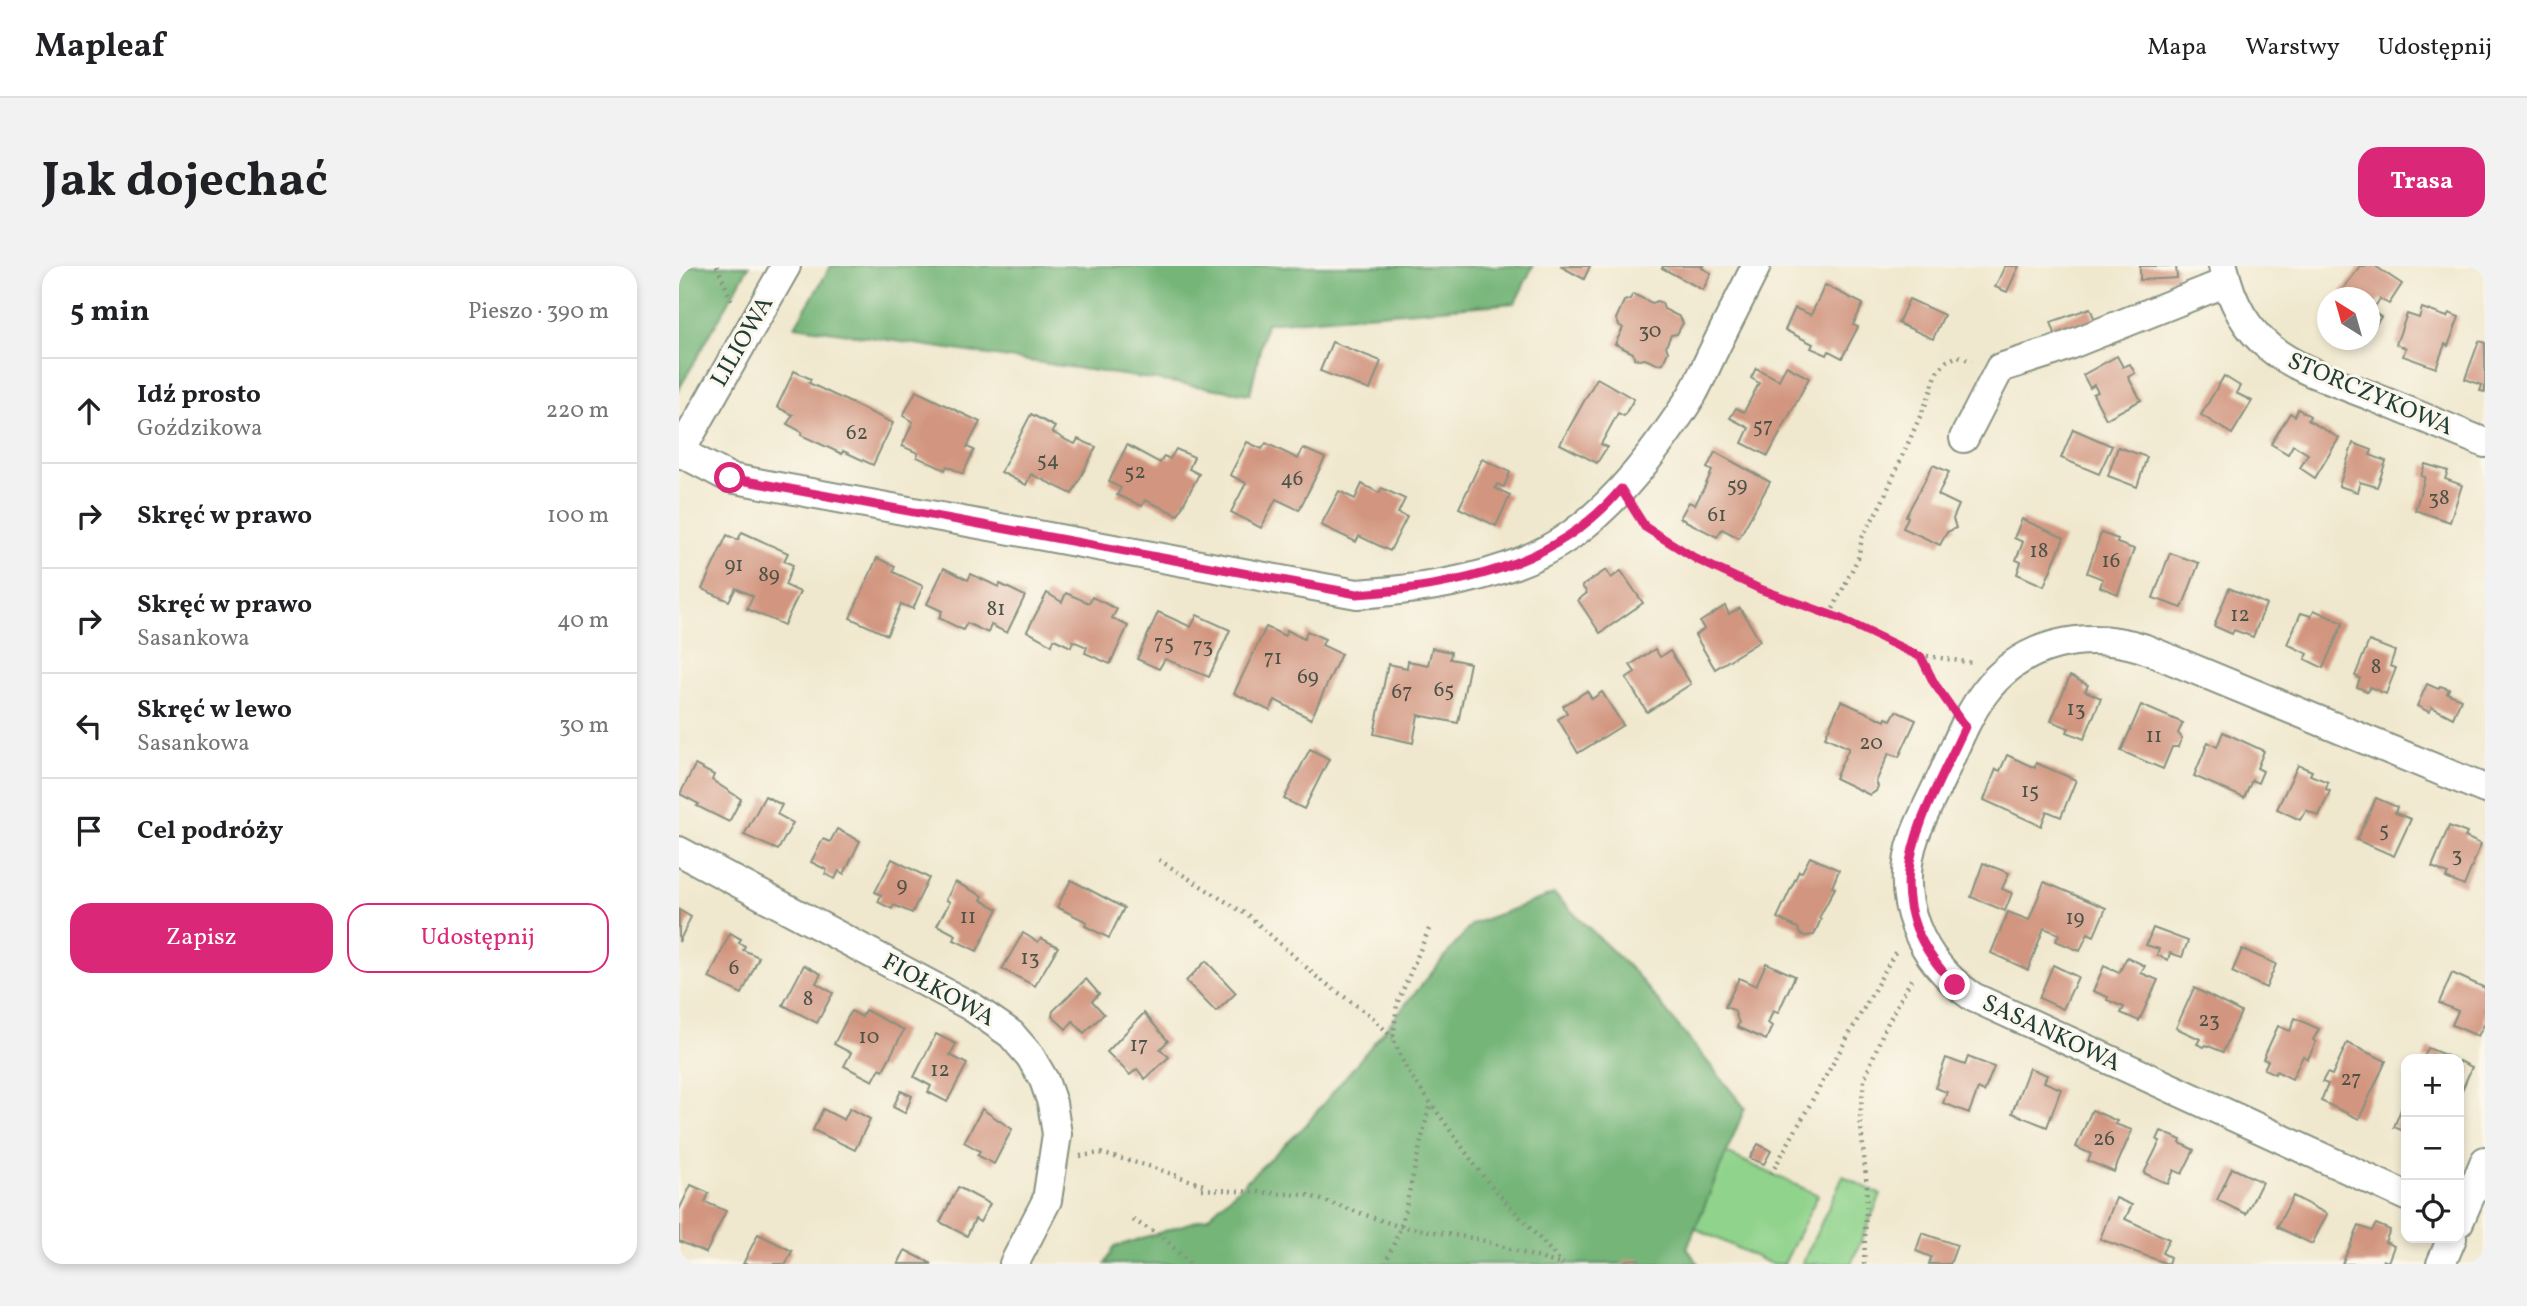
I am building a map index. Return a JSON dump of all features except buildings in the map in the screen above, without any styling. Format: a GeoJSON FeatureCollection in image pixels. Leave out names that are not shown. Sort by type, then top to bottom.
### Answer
{"type":"FeatureCollection","features":[{"type":"Feature","properties":{"kind":"street","name":"LILIOWA"},"geometry":{"type":"LineString","coordinates":[[680,453],[786,266]]}},
{"type":"Feature","properties":{"kind":"street"},"geometry":{"type":"LineString","coordinates":[[680,453],[730,478],[1357,594],[1404,590],[1465,579],[1523,560],[1569,536],[1607,505],[1646,458],[1692,394],[1756,266]]}},
{"type":"Feature","properties":{"kind":"street"},"geometry":{"type":"LineString","coordinates":[[1964,438],[2000,369],[2054,351],[2225,274]]}},
{"type":"Feature","properties":{"kind":"street","name":"STORCZYKOWA"},"geometry":{"type":"LineString","coordinates":[[2225,274],[2231,298],[2242,318],[2256,336],[2279,356],[2314,374],[2485,443]]}},
{"type":"Feature","properties":{"kind":"street","name":"SASANKOWA"},"geometry":{"type":"LineString","coordinates":[[2401,1194],[1973,998],[1939,969],[1926,951],[1913,920],[1907,886],[1908,864],[1915,836],[1965,727],[1986,690],[2006,671],[2029,655],[2080,639],[2119,640],[2156,653],[2485,789]]}},
{"type":"Feature","properties":{"kind":"street","name":"FIOŁKOWA"},"geometry":{"type":"LineString","coordinates":[[679,851],[993,1020],[1011,1034],[1030,1056],[1044,1080],[1057,1134],[1047,1200],[1014,1264]]}},
{"type":"Feature","properties":{"kind":"street"},"geometry":{"type":"LineString","coordinates":[[2464,1209],[2485,1161]]}},
{"type":"Feature","properties":{"kind":"street"},"geometry":{"type":"LineString","coordinates":[[2441,1264],[2450,1243]]}},
{"type":"Feature","properties":{"kind":"path"},"geometry":{"type":"LineString","coordinates":[[1830,615],[1858,558],[1862,538],[1882,502],[1930,394],[1937,372],[1947,361],[1958,356],[2000,369]]}},
{"type":"Feature","properties":{"kind":"path"},"geometry":{"type":"LineString","coordinates":[[1621,489],[1645,527],[1698,560],[1760,589],[1830,615],[1921,657],[1929,668],[1934,683],[1965,727]]}},
{"type":"Feature","properties":{"kind":"path"},"geometry":{"type":"LineString","coordinates":[[1916,654],[1987,665],[2006,671]]}},
{"type":"Feature","properties":{"kind":"path"},"geometry":{"type":"LineString","coordinates":[[1159,860],[1249,916],[1317,977],[1372,1017],[1394,1039],[1407,1070],[1485,1179],[1561,1264]]}},
{"type":"Feature","properties":{"kind":"path"},"geometry":{"type":"LineString","coordinates":[[1771,1174],[1913,920]]}},
{"type":"Feature","properties":{"kind":"path"},"geometry":{"type":"LineString","coordinates":[[1394,1039],[1397,1004],[1429,929]]}},
{"type":"Feature","properties":{"kind":"path"},"geometry":{"type":"LineString","coordinates":[[1864,1264],[1867,1187],[1860,1118],[1864,1080],[1884,1030],[1926,951]]}},
{"type":"Feature","properties":{"kind":"path"},"geometry":{"type":"LineString","coordinates":[[1385,1264],[1401,1227],[1430,1102]]}},
{"type":"Feature","properties":{"kind":"path"},"geometry":{"type":"LineString","coordinates":[[1054,1150],[1078,1156],[1100,1153],[1152,1167],[1204,1187],[1307,1195],[1401,1227],[1478,1239],[1561,1264]]}},
{"type":"Feature","properties":{"kind":"path"},"geometry":{"type":"LineString","coordinates":[[1133,1220],[1163,1237],[1190,1264]]}},
{"type":"Feature","properties":{"kind":"green space"},"geometry":{"type":"Polygon","coordinates":[[[679,266],[749,266],[679,389],[679,266]]]}},
{"type":"Feature","properties":{"kind":"green space"},"geometry":{"type":"Polygon","coordinates":[[[831,266],[1533,266],[1515,303],[1266,323],[1250,394],[795,326],[831,266]]]}},
{"type":"Feature","properties":{"kind":"green space"},"geometry":{"type":"Polygon","coordinates":[[[1554,894],[1636,974],[1745,1108],[1687,1248],[1698,1264],[1105,1264],[1114,1247],[1208,1217],[1305,1126],[1472,924],[1554,894]]]}},
{"type":"Feature","properties":{"kind":"green space"},"geometry":{"type":"Polygon","coordinates":[[[1674,1129],[1818,1195],[1784,1264],[1771,1264],[1639,1202],[1674,1129]]]}},
{"type":"Feature","properties":{"kind":"green space"},"geometry":{"type":"Polygon","coordinates":[[[1843,1176],[1881,1195],[1851,1264],[1802,1264],[1843,1176]]]}},
{"type":"Feature","properties":{"kind":"route"},"geometry":{"type":"LineString","coordinates":[[730,478],[1357,594],[1404,590],[1465,579],[1523,560],[1569,536],[1607,505],[1621,489],[1645,527],[1698,560],[1760,589],[1839,618],[1882,638],[1921,657],[1929,668],[1934,683],[1965,727],[1915,836],[1908,864],[1907,886],[1909,907],[1926,951],[1955,985]]}}]}
